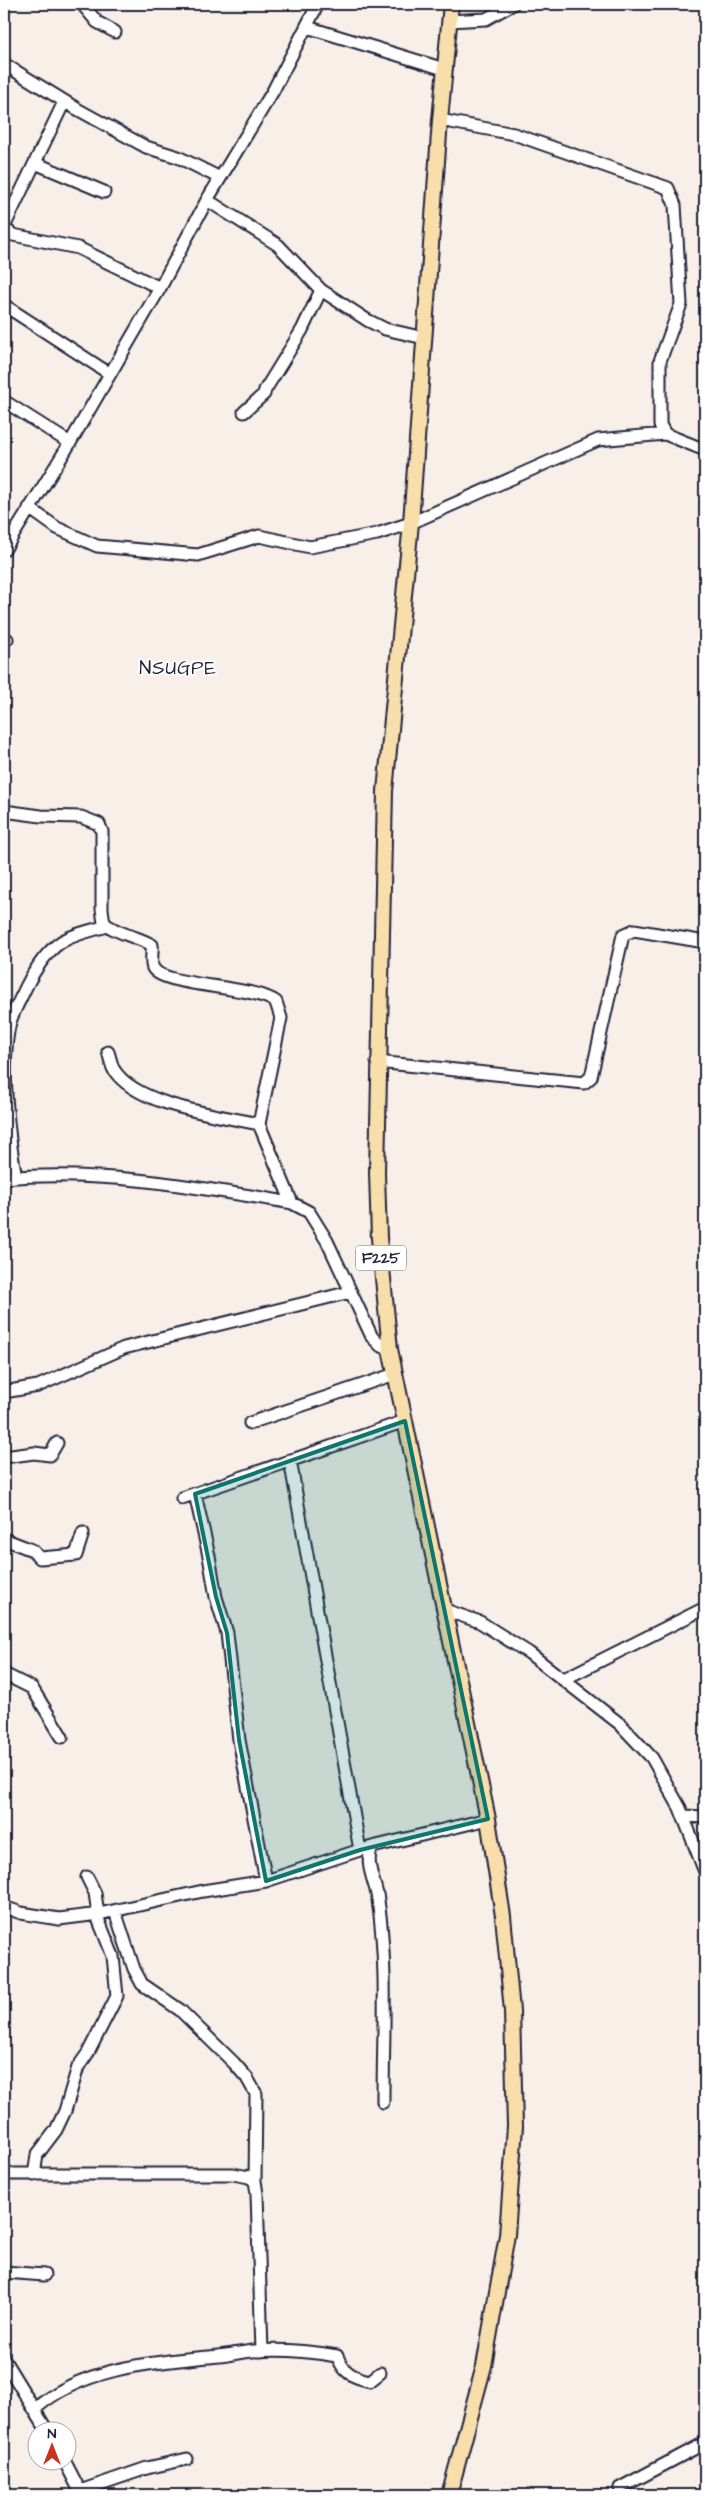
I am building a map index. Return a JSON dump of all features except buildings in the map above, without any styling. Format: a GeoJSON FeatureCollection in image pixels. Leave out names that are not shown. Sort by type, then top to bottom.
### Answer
{"type":"FeatureCollection","features":[{"type":"Feature","properties":{"kind":"main road","name":"F225"},"geometry":{"type":"LineString","coordinates":[[449,2495],[484,2366],[507,2235],[515,2126],[512,2011],[503,1916],[488,1819],[390,1349],[379,1238],[377,1173],[385,791],[411,523],[450,4]]}},
{"type":"Feature","properties":{"kind":"street"},"geometry":{"type":"LineString","coordinates":[[82,4],[97,22],[115,32]]}},
{"type":"Feature","properties":{"kind":"street"},"geometry":{"type":"LineString","coordinates":[[4,549],[70,443],[160,288],[207,200],[273,91],[318,4]]}},
{"type":"Feature","properties":{"kind":"street"},"geometry":{"type":"LineString","coordinates":[[449,21],[486,19],[513,4]]}},
{"type":"Feature","properties":{"kind":"street"},"geometry":{"type":"LineString","coordinates":[[307,27],[444,69]]}},
{"type":"Feature","properties":{"kind":"street"},"geometry":{"type":"LineString","coordinates":[[4,64],[64,102],[146,147],[178,157],[220,178]]}},
{"type":"Feature","properties":{"kind":"street"},"geometry":{"type":"LineString","coordinates":[[64,102],[4,228],[13,235],[78,248],[160,288]]}},
{"type":"Feature","properties":{"kind":"street"},"geometry":{"type":"LineString","coordinates":[[440,120],[514,134],[668,188],[675,204],[681,304],[662,353],[659,370],[660,425],[665,434]]}},
{"type":"Feature","properties":{"kind":"street"},"geometry":{"type":"LineString","coordinates":[[35,163],[104,192]]}},
{"type":"Feature","properties":{"kind":"street"},"geometry":{"type":"LineString","coordinates":[[207,200],[278,244],[321,290],[367,320],[385,328],[424,338]]}},
{"type":"Feature","properties":{"kind":"street"},"geometry":{"type":"LineString","coordinates":[[244,412],[264,394],[302,330],[321,290]]}},
{"type":"Feature","properties":{"kind":"street"},"geometry":{"type":"LineString","coordinates":[[4,305],[110,374]]}},
{"type":"Feature","properties":{"kind":"street"},"geometry":{"type":"LineString","coordinates":[[4,401],[70,443]]}},
{"type":"Feature","properties":{"kind":"street"},"geometry":{"type":"LineString","coordinates":[[29,508],[57,528],[97,546],[198,555],[259,536],[310,547],[378,534],[411,523],[598,440],[665,434],[705,450]]}},
{"type":"Feature","properties":{"kind":"street"},"geometry":{"type":"LineString","coordinates":[[4,810],[41,816],[80,817],[98,824],[102,832],[102,910],[104,923],[152,945],[152,964],[156,972],[172,979],[259,994],[276,1002],[281,1018],[259,1124],[292,1203]]}},
{"type":"Feature","properties":{"kind":"street"},"geometry":{"type":"LineString","coordinates":[[16,1177],[7,1132],[5,1050],[10,1021],[30,978],[46,955],[61,942],[84,932],[108,926]]}},
{"type":"Feature","properties":{"kind":"street"},"geometry":{"type":"LineString","coordinates":[[378,1062],[584,1083],[591,1077],[623,935],[634,930],[705,942]]}},
{"type":"Feature","properties":{"kind":"street"},"geometry":{"type":"LineString","coordinates":[[108,1052],[114,1069],[130,1086],[152,1099],[259,1124]]}},
{"type":"Feature","properties":{"kind":"street"},"geometry":{"type":"LineString","coordinates":[[4,1178],[82,1176],[136,1180],[292,1203],[309,1212],[326,1241],[372,1337],[381,1346],[390,1349]]}},
{"type":"Feature","properties":{"kind":"street"},"geometry":{"type":"LineString","coordinates":[[4,1392],[38,1386],[124,1348],[350,1292]]}},
{"type":"Feature","properties":{"kind":"street"},"geometry":{"type":"LineString","coordinates":[[250,1423],[395,1374]]}},
{"type":"Feature","properties":{"kind":"street"},"geometry":{"type":"LineString","coordinates":[[182,1498],[405,1421]]}},
{"type":"Feature","properties":{"kind":"street"},"geometry":{"type":"LineString","coordinates":[[4,1457],[34,1453],[50,1456],[56,1443]]}},
{"type":"Feature","properties":{"kind":"street"},"geometry":{"type":"LineString","coordinates":[[290,1460],[366,1850],[378,1900],[384,1982],[383,2102]]}},
{"type":"Feature","properties":{"kind":"street"},"geometry":{"type":"LineString","coordinates":[[195,1494],[210,1556],[216,1598],[227,1633],[239,1740],[266,1881]]}},
{"type":"Feature","properties":{"kind":"street"},"geometry":{"type":"LineString","coordinates":[[4,1539],[32,1550],[40,1558],[76,1555],[84,1533]]}},
{"type":"Feature","properties":{"kind":"street"},"geometry":{"type":"LineString","coordinates":[[564,1679],[705,1608]]}},
{"type":"Feature","properties":{"kind":"street"},"geometry":{"type":"LineString","coordinates":[[445,1610],[480,1622],[564,1679],[620,1724],[652,1758],[683,1816],[705,1872]]}},
{"type":"Feature","properties":{"kind":"street"},"geometry":{"type":"LineString","coordinates":[[4,1674],[32,1688],[62,1737]]}},
{"type":"Feature","properties":{"kind":"street"},"geometry":{"type":"LineString","coordinates":[[683,1816],[705,1816]]}},
{"type":"Feature","properties":{"kind":"street"},"geometry":{"type":"LineString","coordinates":[[4,1907],[22,1913],[59,1919],[115,1911],[203,1891],[266,1881],[366,1850],[488,1819]]}},
{"type":"Feature","properties":{"kind":"street"},"geometry":{"type":"LineString","coordinates":[[34,2175],[37,2155],[56,2130],[65,2111],[78,2067],[88,2053],[117,1996],[113,1956],[99,1921],[95,1893],[87,1876]]}},
{"type":"Feature","properties":{"kind":"street"},"geometry":{"type":"LineString","coordinates":[[115,1911],[134,1969],[142,1984],[180,2010],[234,2063],[256,2094],[255,2181],[262,2351]]}},
{"type":"Feature","properties":{"kind":"street"},"geometry":{"type":"LineString","coordinates":[[4,2174],[233,2174],[249,2176],[255,2181]]}},
{"type":"Feature","properties":{"kind":"street"},"geometry":{"type":"LineString","coordinates":[[4,2272],[44,2275]]}},
{"type":"Feature","properties":{"kind":"street"},"geometry":{"type":"LineString","coordinates":[[35,2409],[46,2400],[78,2384],[128,2366],[176,2358],[262,2351],[314,2352],[337,2356],[342,2367],[353,2378],[370,2381],[380,2373]]}},
{"type":"Feature","properties":{"kind":"street"},"geometry":{"type":"LineString","coordinates":[[4,2360],[42,2422]]}},
{"type":"Feature","properties":{"kind":"street"},"geometry":{"type":"LineString","coordinates":[[620,2488],[705,2442]]}},
{"type":"Feature","properties":{"kind":"street"},"geometry":{"type":"LineString","coordinates":[[70,2472],[81,2493],[147,2468],[187,2458]]}},
{"type":"Feature","properties":{"kind":"highlighted area"},"geometry":{"type":"Polygon","coordinates":[[[405,1421],[488,1819],[360,1850],[266,1881],[239,1740],[227,1633],[216,1597],[195,1494],[405,1421]]]}},
{"type":"Feature","properties":{"kind":"district","name":"NSUGPE"},"geometry":{"type":"Point","coordinates":[178,667]}}]}
